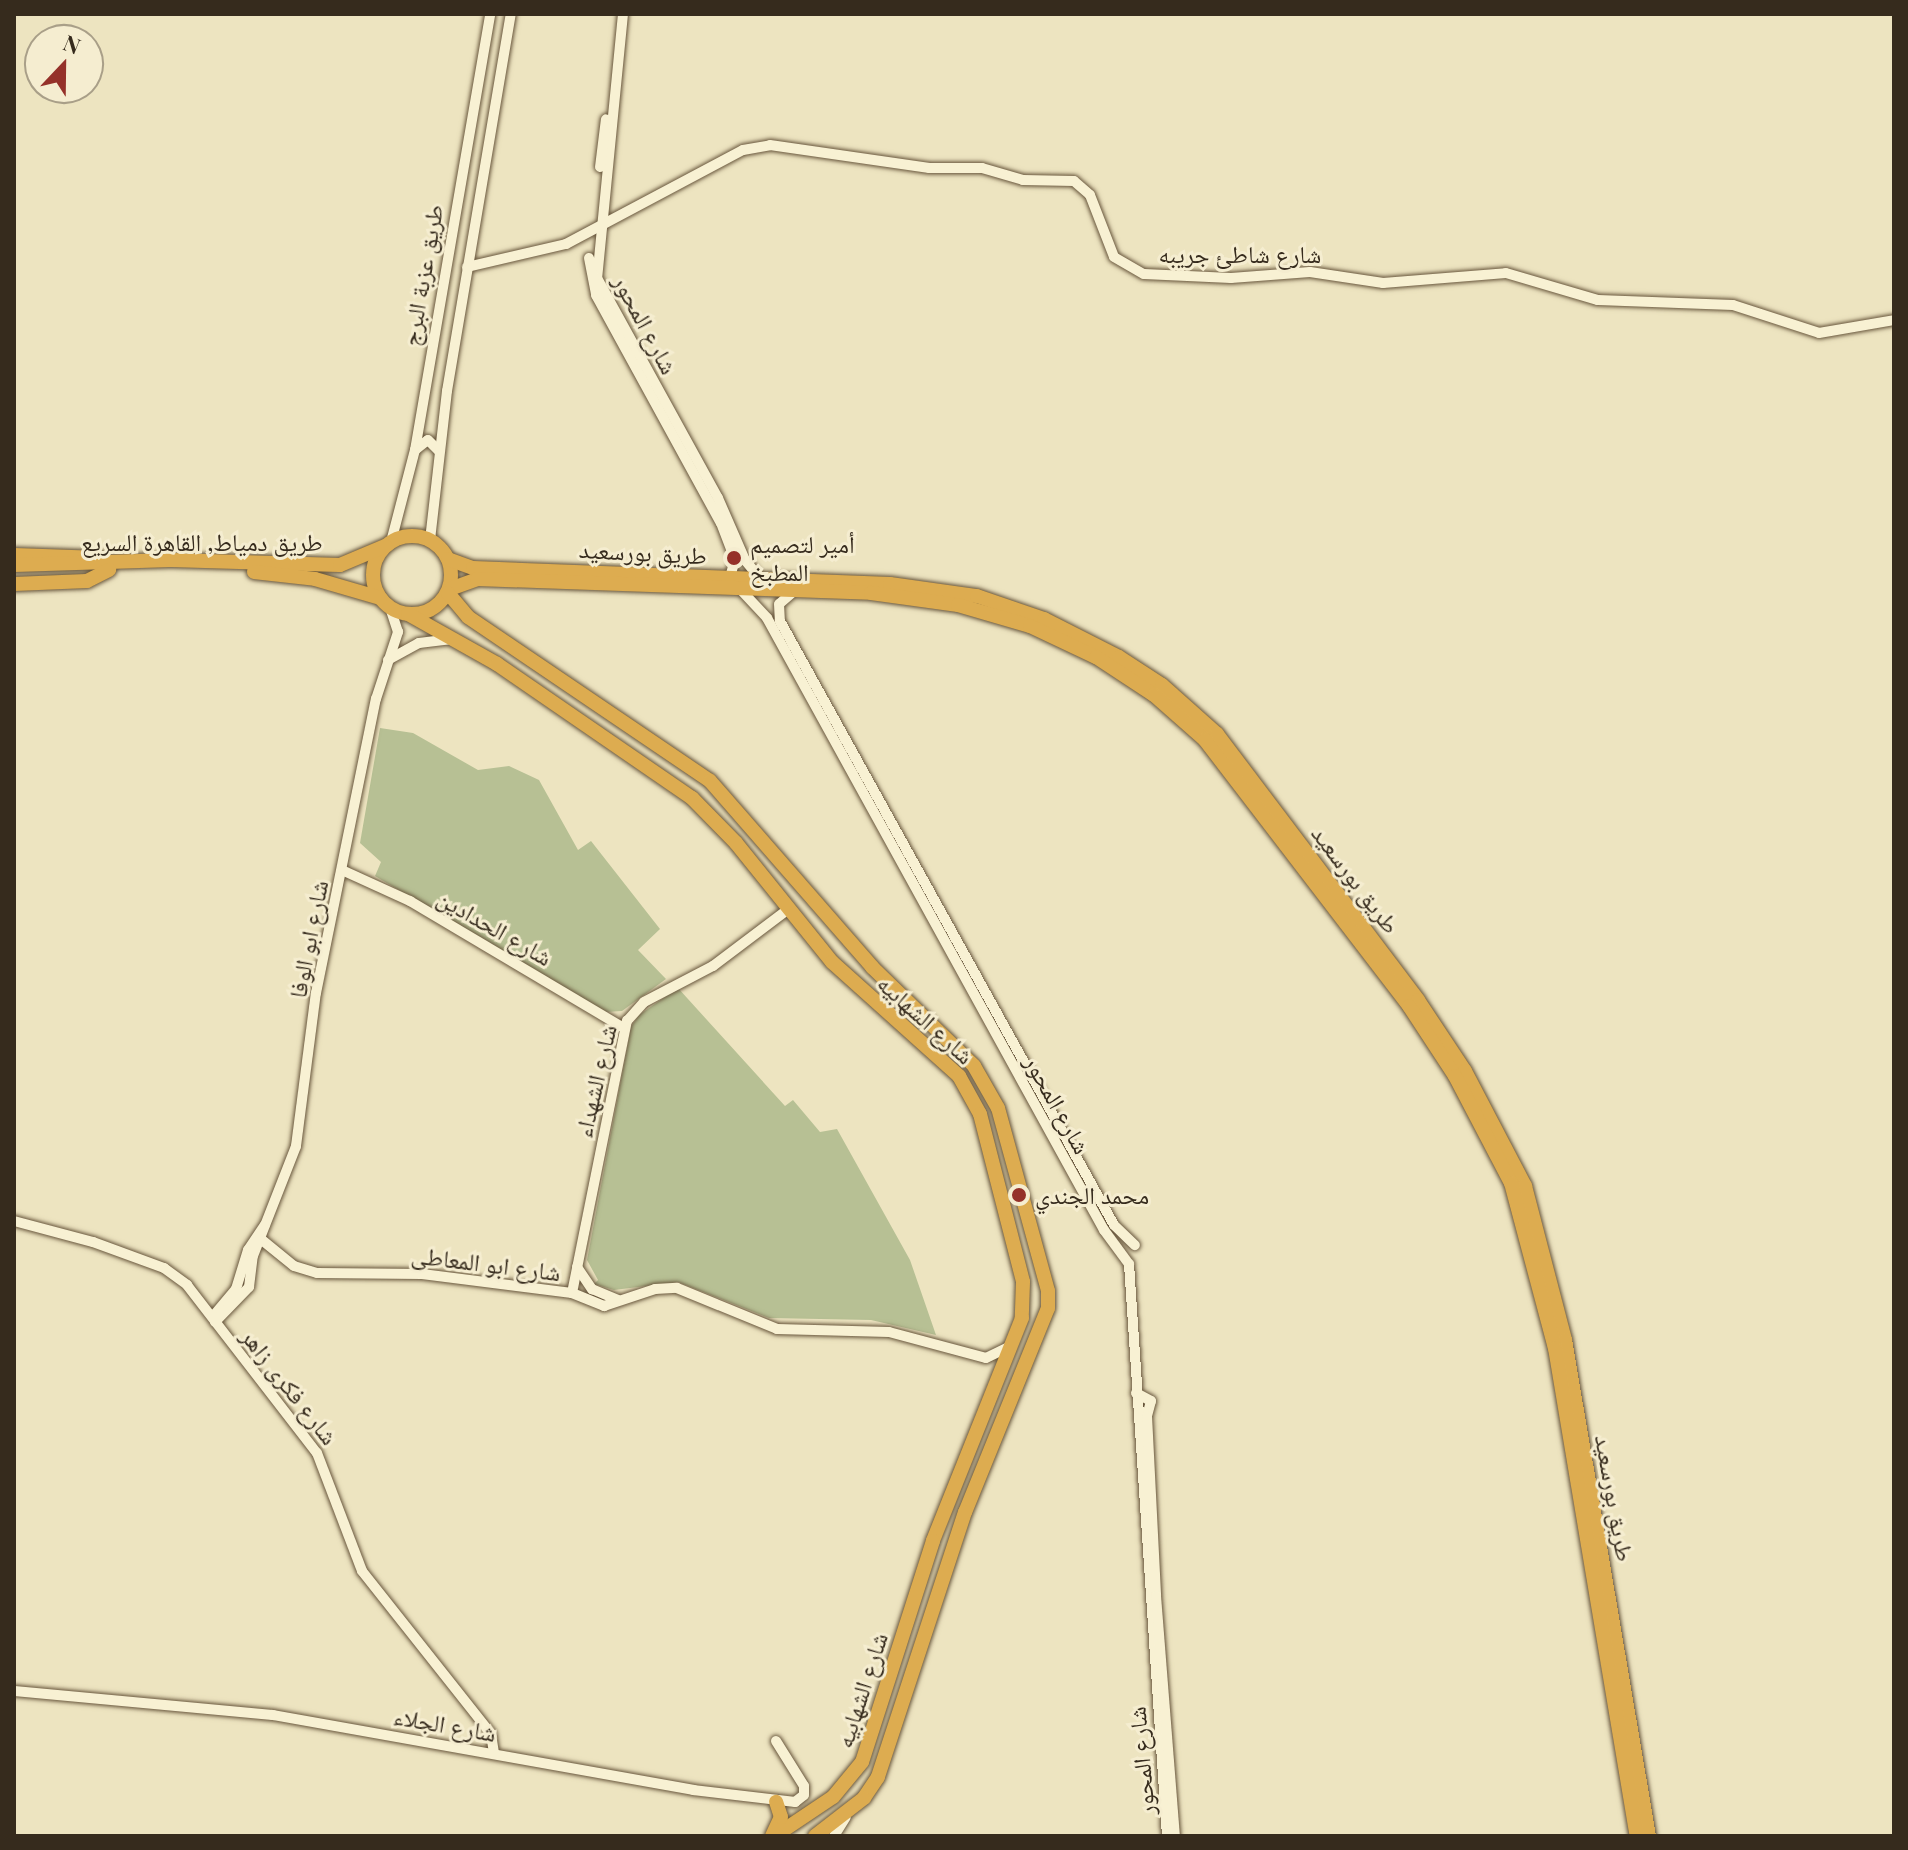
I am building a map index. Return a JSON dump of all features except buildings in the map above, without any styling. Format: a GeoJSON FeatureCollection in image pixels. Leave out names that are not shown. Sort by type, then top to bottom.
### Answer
{"type":"FeatureCollection","features":[{"type":"Feature","properties":{"kind":"highway"},"geometry":{"type":"LineString","coordinates":[[408,536],[430,540],[448,559],[449,591],[431,610],[408,614],[385,603],[373,571],[388,544],[408,536]]}},
{"type":"Feature","properties":{"kind":"highway","name":"طريق دمياط, القاهرة السريع"},"geometry":{"type":"LineString","coordinates":[[14,565],[340,565],[388,544]]}},
{"type":"Feature","properties":{"kind":"highway"},"geometry":{"type":"LineString","coordinates":[[14,555],[82,554],[109,566]]}},
{"type":"Feature","properties":{"kind":"highway","name":"طريق بورسعيد"},"geometry":{"type":"LineString","coordinates":[[448,559],[473,568],[613,578],[730,578],[890,584],[959,599],[1030,626],[1096,657],[1203,729],[1217,743],[1415,1015],[1455,1076],[1511,1183],[1557,1359],[1642,1830]]}},
{"type":"Feature","properties":{"kind":"highway"},"geometry":{"type":"LineString","coordinates":[[340,565],[351,574],[342,587]]}},
{"type":"Feature","properties":{"kind":"highway"},"geometry":{"type":"LineString","coordinates":[[14,584],[87,581],[109,566]]}},
{"type":"Feature","properties":{"kind":"highway","name":"طريق دمياط, القاهرة السريع"},"geometry":{"type":"LineString","coordinates":[[14,573],[109,566],[249,571],[342,587],[385,603]]}},
{"type":"Feature","properties":{"kind":"highway","name":"طريق بورسعيد"},"geometry":{"type":"LineString","coordinates":[[449,591],[477,579],[613,578]]}},
{"type":"Feature","properties":{"kind":"highway","name":"طريق بورسعيد"},"geometry":{"type":"LineString","coordinates":[[639,579],[741,590],[959,599]]}},
{"type":"Feature","properties":{"kind":"highway","name":"شارع الشهابيه"},"geometry":{"type":"LineString","coordinates":[[449,591],[468,617],[701,773],[771,847],[842,932],[984,1079],[998,1108],[1038,1258],[1048,1308],[960,1528],[875,1783],[852,1808],[815,1836]]}},
{"type":"Feature","properties":{"kind":"highway","name":"شارع الشهابيه"},"geometry":{"type":"LineString","coordinates":[[408,614],[456,639],[686,792],[752,863],[828,957],[969,1089],[1019,1263],[1025,1305],[1012,1345],[933,1541],[867,1746],[845,1786],[774,1836]]}},
{"type":"Feature","properties":{"kind":"highway"},"geometry":{"type":"LineString","coordinates":[[567,713],[587,713],[588,697]]}},
{"type":"Feature","properties":{"kind":"highway"},"geometry":{"type":"LineString","coordinates":[[606,738],[607,725],[619,718]]}},
{"type":"Feature","properties":{"kind":"highway"},"geometry":{"type":"LineString","coordinates":[[752,863],[759,849],[771,847]]}},
{"type":"Feature","properties":{"kind":"highway"},"geometry":{"type":"LineString","coordinates":[[828,957],[842,952],[842,932]]}},
{"type":"Feature","properties":{"kind":"highway"},"geometry":{"type":"LineString","coordinates":[[1019,1263],[1038,1258]]}},
{"type":"Feature","properties":{"kind":"highway"},"geometry":{"type":"LineString","coordinates":[[941,1521],[960,1528]]}},
{"type":"Feature","properties":{"kind":"highway"},"geometry":{"type":"LineString","coordinates":[[933,1541],[953,1548]]}},
{"type":"Feature","properties":{"kind":"highway"},"geometry":{"type":"LineString","coordinates":[[867,1746],[889,1744]]}},
{"type":"Feature","properties":{"kind":"highway"},"geometry":{"type":"LineString","coordinates":[[774,1836],[781,1817],[776,1802]]}},
{"type":"Feature","properties":{"kind":"street","name":"طريق عزبة البرج"},"geometry":{"type":"LineString","coordinates":[[388,544],[415,450],[490,14]]}},
{"type":"Feature","properties":{"kind":"street","name":"طريق عزبة البرج"},"geometry":{"type":"LineString","coordinates":[[430,540],[438,450],[511,14]]}},
{"type":"Feature","properties":{"kind":"street","name":"شارع المحور"},"geometry":{"type":"LineString","coordinates":[[620,14],[589,271],[593,288],[716,511],[735,559],[730,578]]}},
{"type":"Feature","properties":{"kind":"street","name":"شارع شاطئ جريبه"},"geometry":{"type":"LineString","coordinates":[[467,267],[481,260],[553,249],[743,150],[770,145],[929,168],[975,167],[1028,181],[1074,181],[1090,195],[1114,257],[1144,274],[1231,278],[1310,272],[1383,283],[1506,273],[1605,301],[1727,303],[1819,333],[1894,320]]}},
{"type":"Feature","properties":{"kind":"street","name":"شارع المحور"},"geometry":{"type":"LineString","coordinates":[[596,229],[596,267],[602,292],[696,455],[745,560],[761,580]]}},
{"type":"Feature","properties":{"kind":"street"},"geometry":{"type":"LineString","coordinates":[[415,450],[428,440],[438,450]]}},
{"type":"Feature","properties":{"kind":"street","name":"شارع المحور"},"geometry":{"type":"LineString","coordinates":[[741,590],[765,614],[843,745],[1129,1264],[1167,1836]]}},
{"type":"Feature","properties":{"kind":"street","name":"شارع المحور"},"geometry":{"type":"LineString","coordinates":[[793,592],[779,604],[780,621],[843,745]]}},
{"type":"Feature","properties":{"kind":"street","name":"شارع ابو الوفا"},"geometry":{"type":"LineString","coordinates":[[214,1320],[247,1290],[253,1256],[262,1240],[299,1134],[316,993],[388,660],[398,630],[385,603]]}},
{"type":"Feature","properties":{"kind":"street"},"geometry":{"type":"LineString","coordinates":[[388,660],[419,643],[456,639]]}},
{"type":"Feature","properties":{"kind":"street","name":"شارع الحدادين"},"geometry":{"type":"LineString","coordinates":[[342,870],[410,901],[624,1028]]}},
{"type":"Feature","properties":{"kind":"street","name":"شارع الشهداء"},"geometry":{"type":"LineString","coordinates":[[572,1293],[624,1028],[644,1002],[713,966],[787,910]]}},
{"type":"Feature","properties":{"kind":"street","name":"شارع المحور"},"geometry":{"type":"LineString","coordinates":[[1078,1172],[1114,1225],[1135,1245]]}},
{"type":"Feature","properties":{"kind":"street","name":"شارع فكرى زاهر"},"geometry":{"type":"LineString","coordinates":[[14,1221],[81,1238],[164,1268],[184,1282],[317,1453],[362,1571],[491,1734],[494,1753]]}},
{"type":"Feature","properties":{"kind":"street","name":"شارع ابو الوفا"},"geometry":{"type":"LineString","coordinates":[[214,1320],[236,1289],[248,1250],[267,1224]]}},
{"type":"Feature","properties":{"kind":"street","name":"شارع ابو المعاطى"},"geometry":{"type":"LineString","coordinates":[[262,1240],[290,1264],[312,1273],[410,1272],[572,1293],[601,1306],[660,1288],[682,1288],[777,1329],[889,1332],[986,1358]]}},
{"type":"Feature","properties":{"kind":"street"},"geometry":{"type":"LineString","coordinates":[[577,1267],[595,1292],[618,1300]]}},
{"type":"Feature","properties":{"kind":"street"},"geometry":{"type":"LineString","coordinates":[[998,1379],[986,1358],[1012,1345]]}},
{"type":"Feature","properties":{"kind":"street","name":"شارع المحور"},"geometry":{"type":"LineString","coordinates":[[1136,1393],[1151,1401],[1147,1420],[1152,1596]]}},
{"type":"Feature","properties":{"kind":"street","name":"شارع الجلاء"},"geometry":{"type":"LineString","coordinates":[[14,1691],[273,1715],[776,1802]]}},
{"type":"Feature","properties":{"kind":"street","name":"شارع المحور"},"geometry":{"type":"LineString","coordinates":[[1161,1718],[1175,1836]]}},
{"type":"Feature","properties":{"kind":"street"},"geometry":{"type":"LineString","coordinates":[[776,1741],[805,1790],[795,1802],[776,1802]]}},
{"type":"Feature","properties":{"kind":"street"},"geometry":{"type":"LineString","coordinates":[[834,1836],[852,1808]]}},
{"type":"Feature","properties":{"kind":"green space"},"geometry":{"type":"Polygon","coordinates":[[[380,728],[413,733],[478,770],[509,766],[539,780],[578,850],[591,841],[660,929],[638,950],[666,979],[622,1011],[605,1012],[375,876],[381,862],[360,843],[380,728]]]}},
{"type":"Feature","properties":{"kind":"green space"},"geometry":{"type":"Polygon","coordinates":[[[678,988],[785,1106],[793,1100],[820,1132],[837,1129],[910,1260],[936,1335],[871,1320],[769,1318],[678,1282],[614,1290],[594,1284],[598,1280],[587,1260],[631,1027],[639,1015],[678,988]]]}},
{"type":"Feature","properties":{"kind":"place","name":"أمير لتصميم المطبخ"},"geometry":{"type":"Point","coordinates":[734,558]}},
{"type":"Feature","properties":{"kind":"place","name":"محمد الجندي"},"geometry":{"type":"Point","coordinates":[1019,1195]}}]}
